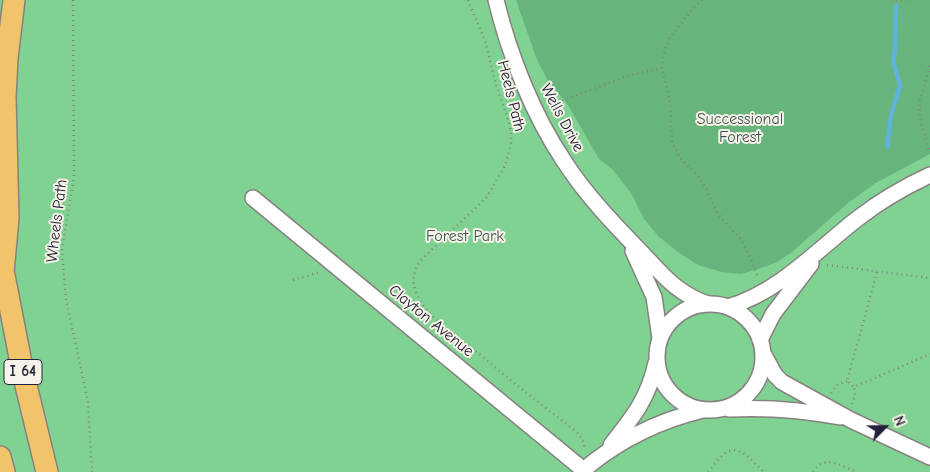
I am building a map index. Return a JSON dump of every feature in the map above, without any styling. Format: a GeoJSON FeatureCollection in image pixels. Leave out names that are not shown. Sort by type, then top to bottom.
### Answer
{"type":"FeatureCollection","features":[{"type":"Feature","properties":{"kind":"highway"},"geometry":{"type":"LineString","coordinates":[[2,262],[8,218],[5,87],[14,0]]}},
{"type":"Feature","properties":{"kind":"highway","name":"I 64"},"geometry":{"type":"LineString","coordinates":[[2,262],[23,372],[46,472]]}},
{"type":"Feature","properties":{"kind":"highway"},"geometry":{"type":"LineString","coordinates":[[0,457],[4,472]]}},
{"type":"Feature","properties":{"kind":"street","name":"Wells Drive"},"geometry":{"type":"LineString","coordinates":[[496,0],[499,16],[531,100],[564,161],[583,188],[673,286],[689,296],[708,304]]}},
{"type":"Feature","properties":{"kind":"street"},"geometry":{"type":"LineString","coordinates":[[728,307],[764,292],[876,205],[930,175]]}},
{"type":"Feature","properties":{"kind":"street","name":"Clayton Avenue"},"geometry":{"type":"LineString","coordinates":[[253,198],[584,471]]}},
{"type":"Feature","properties":{"kind":"street","name":"Wells Drive"},"geometry":{"type":"LineString","coordinates":[[626,236],[651,287],[660,338]]}},
{"type":"Feature","properties":{"kind":"street"},"geometry":{"type":"LineString","coordinates":[[584,471],[607,451],[655,425],[738,403],[752,390],[761,372],[762,346],[773,314],[823,248]]}},
{"type":"Feature","properties":{"kind":"street"},"geometry":{"type":"LineString","coordinates":[[607,451],[640,406],[652,380],[660,338],[667,326],[678,315],[695,306],[708,304],[728,307],[742,314],[753,326],[770,367],[782,382],[852,420],[930,457]]}},
{"type":"Feature","properties":{"kind":"street"},"geometry":{"type":"LineString","coordinates":[[657,359],[661,377],[670,392],[682,403],[710,410],[764,408],[816,413],[852,420]]}},
{"type":"Feature","properties":{"kind":"path","name":"Wheels Path"},"geometry":{"type":"LineString","coordinates":[[73,0],[74,178],[62,250],[66,299],[88,402],[92,472]]}},
{"type":"Feature","properties":{"kind":"path","name":"Heels Path"},"geometry":{"type":"LineString","coordinates":[[468,0],[486,41],[496,85],[509,122],[511,144],[505,166],[491,190],[479,206],[421,260],[416,267],[413,283],[421,301],[434,316],[576,431],[582,439],[585,448]]}},
{"type":"Feature","properties":{"kind":"path"},"geometry":{"type":"LineString","coordinates":[[702,0],[695,6],[666,46],[662,68],[670,102],[672,142],[680,158],[698,176],[718,212],[742,241],[752,261],[759,283]]}},
{"type":"Feature","properties":{"kind":"path"},"geometry":{"type":"LineString","coordinates":[[890,0],[907,0]]}},
{"type":"Feature","properties":{"kind":"path"},"geometry":{"type":"LineString","coordinates":[[930,66],[920,100],[919,116],[930,153]]}},
{"type":"Feature","properties":{"kind":"path"},"geometry":{"type":"LineString","coordinates":[[547,107],[630,75],[662,68]]}},
{"type":"Feature","properties":{"kind":"path"},"geometry":{"type":"LineString","coordinates":[[827,265],[930,278]]}},
{"type":"Feature","properties":{"kind":"path"},"geometry":{"type":"LineString","coordinates":[[293,280],[337,267]]}},
{"type":"Feature","properties":{"kind":"path"},"geometry":{"type":"LineString","coordinates":[[847,381],[877,272]]}},
{"type":"Feature","properties":{"kind":"path"},"geometry":{"type":"LineString","coordinates":[[854,387],[930,354]]}},
{"type":"Feature","properties":{"kind":"path"},"geometry":{"type":"LineString","coordinates":[[847,381],[854,387],[855,395],[852,404]]}},
{"type":"Feature","properties":{"kind":"path"},"geometry":{"type":"LineString","coordinates":[[830,394],[838,384],[847,381]]}},
{"type":"Feature","properties":{"kind":"path"},"geometry":{"type":"LineString","coordinates":[[708,472],[724,453],[735,450],[746,454],[764,472]]}},
{"type":"Feature","properties":{"kind":"path"},"geometry":{"type":"LineString","coordinates":[[813,472],[819,464],[830,462],[856,472]]}},
{"type":"Feature","properties":{"kind":"green space","name":"Forest Park"},"geometry":{"type":"Polygon","coordinates":[[[0,0],[930,0],[930,472],[0,472],[0,0]]]}},
{"type":"Feature","properties":{"kind":"green space","name":"Successional Forest"},"geometry":{"type":"Polygon","coordinates":[[[516,0],[930,0],[930,154],[874,184],[848,203],[791,253],[777,262],[741,274],[722,272],[698,265],[659,237],[644,219],[631,193],[612,169],[599,159],[568,105],[548,81],[537,60],[516,0]]]}},
{"type":"Feature","properties":{"kind":"waterway"},"geometry":{"type":"LineString","coordinates":[[887,147],[891,116],[900,85],[893,61],[896,6]]}}]}
